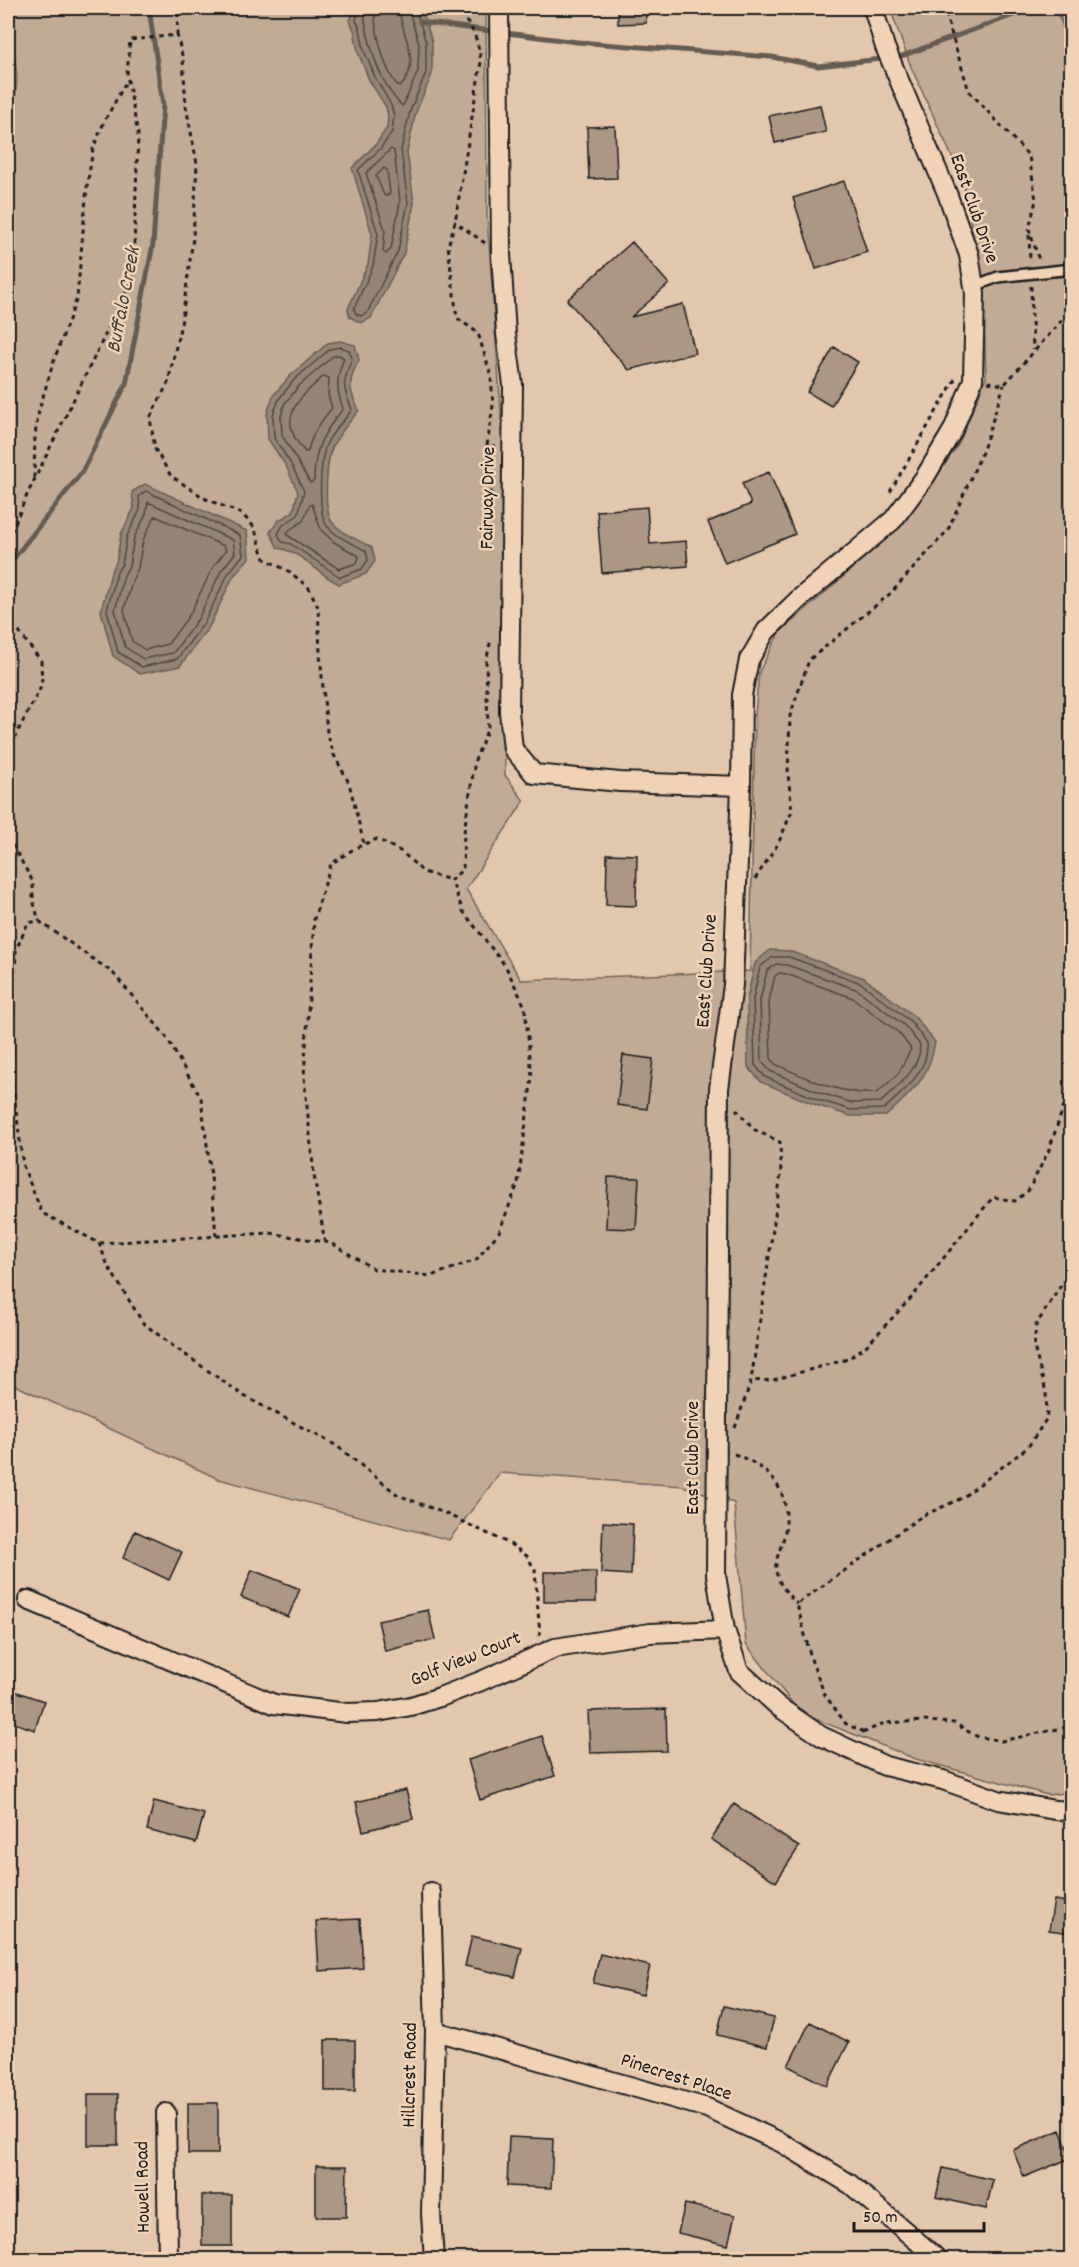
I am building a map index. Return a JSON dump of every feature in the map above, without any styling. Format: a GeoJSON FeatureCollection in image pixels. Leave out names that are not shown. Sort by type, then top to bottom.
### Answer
{"type":"FeatureCollection","features":[{"type":"Feature","properties":{"kind":"street","name":"Fairway Drive"},"geometry":{"type":"LineString","coordinates":[[499,8],[501,254],[506,334],[513,385],[509,712],[513,749],[534,774],[620,782],[741,786]]}},
{"type":"Feature","properties":{"kind":"street","name":"East Club Drive"},"geometry":{"type":"LineString","coordinates":[[873,8],[885,47],[947,193],[969,255],[975,293],[973,380],[953,430],[925,477],[893,520],[799,599],[766,631],[749,660],[742,695],[741,786],[733,985],[719,1089],[716,1575],[725,1630],[739,1671],[779,1707],[821,1736],[885,1766],[944,1780],[998,1800],[1071,1811]]}},
{"type":"Feature","properties":{"kind":"street","name":"Golf View Court"},"geometry":{"type":"LineString","coordinates":[[28,1600],[274,1704],[347,1713],[378,1712],[421,1703],[481,1681],[555,1648],[639,1635],[725,1630]]}},
{"type":"Feature","properties":{"kind":"street","name":"Hillcrest Road"},"geometry":{"type":"LineString","coordinates":[[431,1892],[435,2031],[431,2214],[434,2259]]}},
{"type":"Feature","properties":{"kind":"street","name":"Pinecrest Place"},"geometry":{"type":"LineString","coordinates":[[435,2031],[707,2108],[782,2143],[850,2184],[939,2259]]}},
{"type":"Feature","properties":{"kind":"street","name":"Howell Road"},"geometry":{"type":"LineString","coordinates":[[166,2113],[168,2259]]}},
{"type":"Feature","properties":{"kind":"lane"},"geometry":{"type":"LineString","coordinates":[[974,286],[998,277],[1071,269]]}},
{"type":"Feature","properties":{"kind":"path"},"geometry":{"type":"LineString","coordinates":[[453,8],[467,21],[478,39],[481,62],[455,222],[448,246],[457,318],[478,333],[491,376],[493,405],[487,446],[494,514]]}},
{"type":"Feature","properties":{"kind":"path"},"geometry":{"type":"LineString","coordinates":[[938,8],[946,16],[969,91],[1029,156],[1036,200],[1029,229],[1033,350]]}},
{"type":"Feature","properties":{"kind":"path"},"geometry":{"type":"LineString","coordinates":[[178,9],[177,35],[183,59],[186,106],[197,164],[193,238],[182,319],[168,383],[150,418],[155,449],[171,476],[206,499],[242,514],[254,527],[266,559],[290,572],[309,588],[318,607],[327,732],[334,755],[349,783],[363,844]]}},
{"type":"Feature","properties":{"kind":"path"},"geometry":{"type":"LineString","coordinates":[[8,540],[34,480],[133,278],[138,134],[128,79],[130,40],[177,35]]}},
{"type":"Feature","properties":{"kind":"path"},"geometry":{"type":"LineString","coordinates":[[34,480],[35,435],[39,410],[54,360],[77,298],[87,186],[93,149],[104,122],[128,79]]}},
{"type":"Feature","properties":{"kind":"path"},"geometry":{"type":"LineString","coordinates":[[455,222],[501,254]]}},
{"type":"Feature","properties":{"kind":"path"},"geometry":{"type":"LineString","coordinates":[[1029,229],[1041,266],[1069,282]]}},
{"type":"Feature","properties":{"kind":"path"},"geometry":{"type":"LineString","coordinates":[[754,881],[778,844],[792,811],[788,774],[790,716],[809,660],[891,593],[948,530],[983,450],[1004,385]]}},
{"type":"Feature","properties":{"kind":"path"},"geometry":{"type":"LineString","coordinates":[[487,446],[513,444]]}},
{"type":"Feature","properties":{"kind":"path"},"geometry":{"type":"LineString","coordinates":[[8,620],[41,662],[42,686],[8,750]]}},
{"type":"Feature","properties":{"kind":"path"},"geometry":{"type":"LineString","coordinates":[[451,880],[463,869],[464,832],[475,760],[488,728],[486,662],[491,628]]}},
{"type":"Feature","properties":{"kind":"path"},"geometry":{"type":"LineString","coordinates":[[8,837],[33,882],[33,900],[39,921],[113,973],[165,1035],[201,1098],[216,1236]]}},
{"type":"Feature","properties":{"kind":"path"},"geometry":{"type":"LineString","coordinates":[[325,1243],[314,1175],[304,1077],[314,919],[331,864],[363,844],[377,839],[402,852],[423,872],[451,880]]}},
{"type":"Feature","properties":{"kind":"path"},"geometry":{"type":"LineString","coordinates":[[39,921],[28,923],[16,950],[12,1077],[23,1166],[42,1213],[99,1243],[270,1233],[331,1244],[375,1269],[431,1276],[476,1260],[500,1232],[518,1183],[532,1077],[525,1007],[506,967],[463,911],[451,880]]}},
{"type":"Feature","properties":{"kind":"path"},"geometry":{"type":"LineString","coordinates":[[8,945],[16,962]]}},
{"type":"Feature","properties":{"kind":"path"},"geometry":{"type":"LineString","coordinates":[[751,1381],[773,1380],[848,1359],[867,1345],[912,1297],[993,1197],[1015,1201],[1028,1191],[1049,1150],[1067,1096],[1071,1049]]}},
{"type":"Feature","properties":{"kind":"path"},"geometry":{"type":"LineString","coordinates":[[719,1089],[755,1130],[780,1142],[781,1174],[751,1381],[734,1432]]}},
{"type":"Feature","properties":{"kind":"path"},"geometry":{"type":"LineString","coordinates":[[99,1243],[108,1266],[143,1323],[173,1346],[244,1396],[337,1446],[398,1495],[444,1513],[510,1544],[527,1556],[535,1570],[541,1654]]}},
{"type":"Feature","properties":{"kind":"path"},"geometry":{"type":"LineString","coordinates":[[797,1604],[922,1516],[962,1498],[1028,1447],[1047,1418],[1046,1392],[1034,1347],[1036,1325],[1071,1268]]}},
{"type":"Feature","properties":{"kind":"path"},"geometry":{"type":"LineString","coordinates":[[717,1449],[750,1460],[758,1466],[772,1477],[786,1502],[784,1535],[775,1565],[784,1591],[797,1604],[812,1662],[825,1695],[846,1724],[864,1732]]}},
{"type":"Feature","properties":{"kind":"path"},"geometry":{"type":"LineString","coordinates":[[846,1747],[864,1732],[884,1723],[924,1721],[954,1723],[976,1736],[1001,1741],[1071,1726]]}},
{"type":"Feature","properties":{"kind":"shaded area"},"geometry":{"type":"Polygon","coordinates":[[[9,8],[486,8],[487,217],[503,438],[505,775],[524,801],[466,889],[521,980],[750,971],[755,715],[759,672],[779,633],[903,524],[958,445],[986,378],[983,289],[963,181],[911,67],[890,8],[1071,8],[1071,1792],[1048,1795],[916,1759],[800,1713],[746,1644],[734,1503],[683,1486],[500,1473],[449,1540],[219,1479],[8,1382],[8,148],[11,146],[17,78],[9,8]]]}},
{"type":"Feature","properties":{"kind":"water"},"geometry":{"type":"Polygon","coordinates":[[[421,8],[432,41],[432,74],[416,112],[407,152],[414,203],[404,253],[371,318],[361,323],[350,317],[348,309],[368,264],[372,234],[352,168],[376,144],[387,128],[388,116],[386,107],[369,80],[358,52],[350,21],[354,10],[421,8]]]}},
{"type":"Feature","properties":{"kind":"water"},"geometry":{"type":"Polygon","coordinates":[[[1055,8],[1071,8],[1071,45],[1055,8]]]}},
{"type":"Feature","properties":{"kind":"water"},"geometry":{"type":"Polygon","coordinates":[[[340,341],[355,345],[359,360],[351,379],[351,391],[359,410],[339,435],[331,451],[327,507],[329,516],[336,526],[372,548],[375,561],[366,574],[339,584],[294,553],[278,548],[270,532],[279,520],[293,512],[298,492],[286,466],[268,439],[267,414],[273,396],[290,376],[328,343],[340,341]]]}},
{"type":"Feature","properties":{"kind":"water"},"geometry":{"type":"Polygon","coordinates":[[[145,484],[247,531],[249,558],[233,577],[209,627],[180,666],[140,674],[113,656],[101,611],[112,569],[116,563],[121,534],[134,508],[132,492],[145,484]]]}},
{"type":"Feature","properties":{"kind":"water"},"geometry":{"type":"Polygon","coordinates":[[[770,950],[789,951],[864,978],[915,1017],[935,1042],[924,1075],[911,1092],[886,1116],[850,1116],[816,1105],[761,1082],[748,1067],[747,999],[755,963],[770,950]]]}},
{"type":"Feature","properties":{"kind":"building"},"geometry":{"type":"Polygon","coordinates":[[[618,8],[646,8],[646,23],[618,24],[618,8]]]}},
{"type":"Feature","properties":{"kind":"building"},"geometry":{"type":"Polygon","coordinates":[[[820,105],[826,132],[775,143],[769,116],[820,105]]]}},
{"type":"Feature","properties":{"kind":"building"},"geometry":{"type":"Polygon","coordinates":[[[615,126],[617,178],[589,179],[587,127],[615,126]]]}},
{"type":"Feature","properties":{"kind":"building"},"geometry":{"type":"Polygon","coordinates":[[[844,181],[867,252],[816,269],[793,198],[844,181]]]}},
{"type":"Feature","properties":{"kind":"building"},"geometry":{"type":"Polygon","coordinates":[[[632,242],[669,284],[631,317],[683,304],[695,353],[629,370],[567,300],[632,242]]]}},
{"type":"Feature","properties":{"kind":"building"},"geometry":{"type":"Polygon","coordinates":[[[834,347],[858,362],[831,406],[807,392],[834,347]]]}},
{"type":"Feature","properties":{"kind":"building"},"geometry":{"type":"Polygon","coordinates":[[[769,472],[795,534],[725,563],[708,522],[751,504],[742,483],[769,472]]]}},
{"type":"Feature","properties":{"kind":"building"},"geometry":{"type":"Polygon","coordinates":[[[647,507],[650,544],[686,541],[688,566],[602,573],[597,511],[647,507]]]}},
{"type":"Feature","properties":{"kind":"building"},"geometry":{"type":"Polygon","coordinates":[[[607,854],[637,855],[636,906],[606,905],[607,854]]]}},
{"type":"Feature","properties":{"kind":"building"},"geometry":{"type":"Polygon","coordinates":[[[623,1055],[653,1059],[647,1109],[617,1105],[623,1055]]]}},
{"type":"Feature","properties":{"kind":"building"},"geometry":{"type":"Polygon","coordinates":[[[608,1177],[639,1178],[636,1229],[606,1228],[608,1177]]]}},
{"type":"Feature","properties":{"kind":"building"},"geometry":{"type":"Polygon","coordinates":[[[603,1522],[633,1524],[631,1575],[601,1573],[603,1522]]]}},
{"type":"Feature","properties":{"kind":"building"},"geometry":{"type":"Polygon","coordinates":[[[135,1531],[182,1552],[169,1580],[123,1558],[135,1531]]]}},
{"type":"Feature","properties":{"kind":"building"},"geometry":{"type":"Polygon","coordinates":[[[252,1570],[300,1589],[288,1617],[241,1597],[252,1570]]]}},
{"type":"Feature","properties":{"kind":"building"},"geometry":{"type":"Polygon","coordinates":[[[544,1572],[596,1572],[596,1602],[544,1602],[544,1572]]]}},
{"type":"Feature","properties":{"kind":"building"},"geometry":{"type":"Polygon","coordinates":[[[428,1610],[435,1639],[385,1651],[378,1621],[428,1610]]]}},
{"type":"Feature","properties":{"kind":"building"},"geometry":{"type":"Polygon","coordinates":[[[8,1689],[44,1701],[35,1730],[8,1721],[8,1689]]]}},
{"type":"Feature","properties":{"kind":"building"},"geometry":{"type":"Polygon","coordinates":[[[666,1709],[667,1751],[590,1753],[588,1711],[666,1709]]]}},
{"type":"Feature","properties":{"kind":"building"},"geometry":{"type":"Polygon","coordinates":[[[542,1736],[555,1776],[480,1800],[468,1760],[542,1736]]]}},
{"type":"Feature","properties":{"kind":"building"},"geometry":{"type":"Polygon","coordinates":[[[406,1790],[413,1819],[363,1831],[356,1802],[406,1790]]]}},
{"type":"Feature","properties":{"kind":"building"},"geometry":{"type":"Polygon","coordinates":[[[154,1801],[204,1814],[196,1843],[147,1830],[154,1801]]]}},
{"type":"Feature","properties":{"kind":"building"},"geometry":{"type":"Polygon","coordinates":[[[734,1804],[799,1847],[776,1882],[711,1839],[734,1804]]]}},
{"type":"Feature","properties":{"kind":"building"},"geometry":{"type":"Polygon","coordinates":[[[1054,1900],[1071,1903],[1071,1933],[1049,1930],[1054,1900]]]}},
{"type":"Feature","properties":{"kind":"building"},"geometry":{"type":"Polygon","coordinates":[[[360,1919],[363,1968],[319,1971],[316,1921],[360,1919]]]}},
{"type":"Feature","properties":{"kind":"building"},"geometry":{"type":"Polygon","coordinates":[[[472,1936],[522,1948],[515,1977],[465,1966],[472,1936]]]}},
{"type":"Feature","properties":{"kind":"building"},"geometry":{"type":"Polygon","coordinates":[[[600,1954],[650,1966],[643,1995],[593,1983],[600,1954]]]}},
{"type":"Feature","properties":{"kind":"building"},"geometry":{"type":"Polygon","coordinates":[[[724,2006],[774,2018],[767,2047],[717,2035],[724,2006]]]}},
{"type":"Feature","properties":{"kind":"building"},"geometry":{"type":"Polygon","coordinates":[[[810,2022],[849,2042],[827,2086],[788,2066],[810,2022]]]}},
{"type":"Feature","properties":{"kind":"building"},"geometry":{"type":"Polygon","coordinates":[[[325,2040],[355,2040],[355,2091],[325,2091],[325,2040]]]}},
{"type":"Feature","properties":{"kind":"building"},"geometry":{"type":"Polygon","coordinates":[[[88,2094],[118,2094],[118,2145],[88,2145],[88,2094]]]}},
{"type":"Feature","properties":{"kind":"building"},"geometry":{"type":"Polygon","coordinates":[[[188,2103],[218,2103],[218,2154],[188,2154],[188,2103]]]}},
{"type":"Feature","properties":{"kind":"building"},"geometry":{"type":"Polygon","coordinates":[[[1060,2130],[1071,2158],[1024,2177],[1013,2150],[1060,2130]]]}},
{"type":"Feature","properties":{"kind":"building"},"geometry":{"type":"Polygon","coordinates":[[[509,2137],[553,2139],[551,2188],[507,2186],[509,2137]]]}},
{"type":"Feature","properties":{"kind":"building"},"geometry":{"type":"Polygon","coordinates":[[[316,2166],[347,2166],[346,2217],[316,2217],[316,2166]]]}},
{"type":"Feature","properties":{"kind":"building"},"geometry":{"type":"Polygon","coordinates":[[[943,2168],[993,2180],[986,2209],[936,2197],[943,2168]]]}},
{"type":"Feature","properties":{"kind":"building"},"geometry":{"type":"Polygon","coordinates":[[[202,2195],[232,2195],[232,2246],[202,2246],[202,2195]]]}},
{"type":"Feature","properties":{"kind":"building"},"geometry":{"type":"Polygon","coordinates":[[[685,2204],[735,2215],[728,2245],[678,2233],[685,2204]]]}},
{"type":"Feature","properties":{"kind":"waterway","name":"Buffalo Creek"},"geometry":{"type":"LineString","coordinates":[[8,564],[82,472],[126,384],[153,244],[163,105],[149,8]]}},
{"type":"Feature","properties":{"kind":"waterway"},"geometry":{"type":"LineString","coordinates":[[311,8],[357,13]]}},
{"type":"Feature","properties":{"kind":"waterway"},"geometry":{"type":"LineString","coordinates":[[420,22],[577,42],[772,57],[818,66],[899,57],[1033,8]]}}]}
